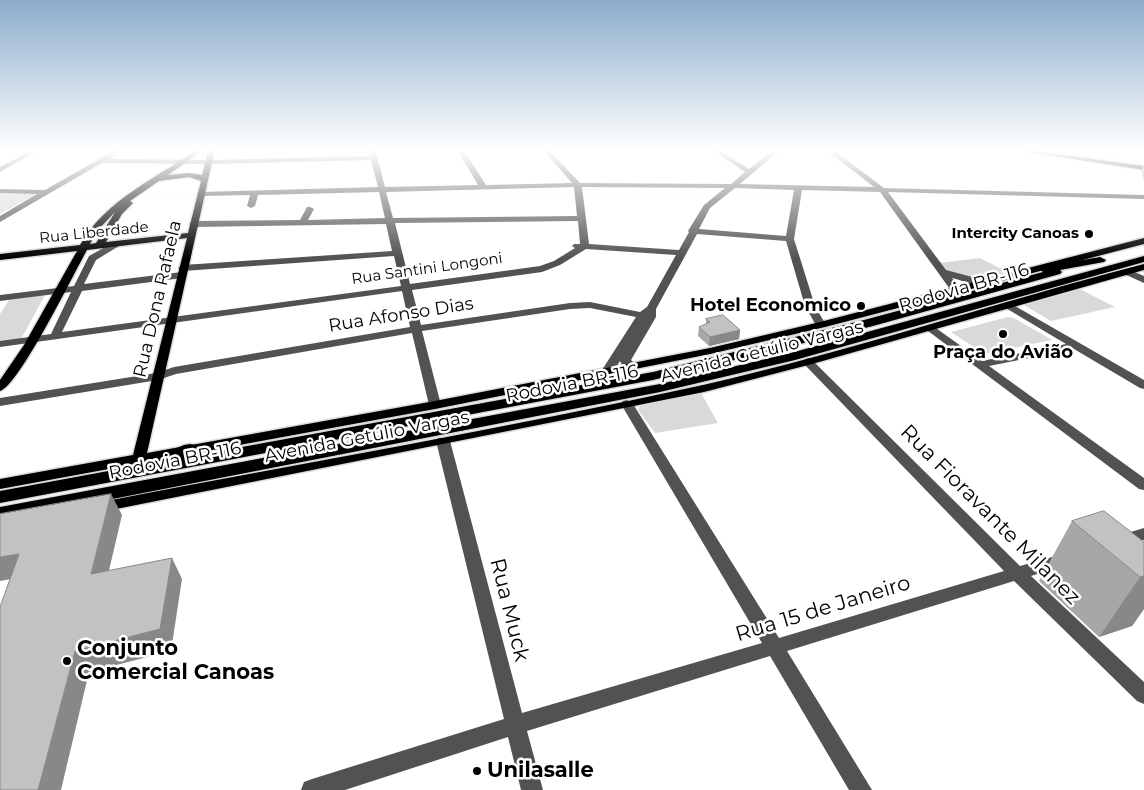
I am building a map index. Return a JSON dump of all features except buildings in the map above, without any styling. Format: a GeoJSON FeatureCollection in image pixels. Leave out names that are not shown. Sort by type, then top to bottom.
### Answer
{"type":"FeatureCollection","features":[{"type":"Feature","properties":{"kind":"highway","name":"Rodovia BR-116"},"geometry":{"type":"LineString","coordinates":[[0,514],[660,388],[790,357],[1096,266],[1144,248]]}},
{"type":"Feature","properties":{"kind":"highway","name":"Rodovia BR-116"},"geometry":{"type":"LineString","coordinates":[[0,497],[137,465],[653,376],[1096,266],[1144,259]]}},
{"type":"Feature","properties":{"kind":"highway"},"geometry":{"type":"LineString","coordinates":[[1023,272],[1096,266]]}},
{"type":"Feature","properties":{"kind":"highway"},"geometry":{"type":"LineString","coordinates":[[1059,289],[1096,266]]}},
{"type":"Feature","properties":{"kind":"highway"},"geometry":{"type":"LineString","coordinates":[[868,323],[900,305]]}},
{"type":"Feature","properties":{"kind":"highway"},"geometry":{"type":"LineString","coordinates":[[364,418],[390,419],[636,374],[653,376]]}},
{"type":"Feature","properties":{"kind":"highway"},"geometry":{"type":"LineString","coordinates":[[471,425],[580,414]]}},
{"type":"Feature","properties":{"kind":"highway"},"geometry":{"type":"LineString","coordinates":[[137,465],[190,449]]}},
{"type":"Feature","properties":{"kind":"main road"},"geometry":{"type":"LineString","coordinates":[[0,387],[9,377],[33,340],[93,230],[107,213],[145,186]]}},
{"type":"Feature","properties":{"kind":"main road"},"geometry":{"type":"LineString","coordinates":[[99,246],[120,213],[129,204],[157,186]]}},
{"type":"Feature","properties":{"kind":"main road","name":"Rua Dona Rafaela"},"geometry":{"type":"LineString","coordinates":[[137,465],[203,186]]}},
{"type":"Feature","properties":{"kind":"main road","name":"Rua Liberdade"},"geometry":{"type":"LineString","coordinates":[[0,257],[190,236]]}},
{"type":"Feature","properties":{"kind":"main road","name":"Avenida Getúlio Vargas"},"geometry":{"type":"LineString","coordinates":[[190,449],[606,373],[821,326],[1144,241]]}},
{"type":"Feature","properties":{"kind":"main road"},"geometry":{"type":"LineString","coordinates":[[49,251],[68,254],[76,261]]}},
{"type":"Feature","properties":{"kind":"main road","name":"Avenida Getúlio Vargas"},"geometry":{"type":"LineString","coordinates":[[0,526],[443,441],[704,388],[808,362],[1059,289],[1144,267]]}},
{"type":"Feature","properties":{"kind":"main road"},"geometry":{"type":"LineString","coordinates":[[0,484],[137,465]]}},
{"type":"Feature","properties":{"kind":"street"},"geometry":{"type":"LineString","coordinates":[[0,219],[57,186]]}},
{"type":"Feature","properties":{"kind":"street"},"geometry":{"type":"LineString","coordinates":[[381,186],[435,405]]}},
{"type":"Feature","properties":{"kind":"street"},"geometry":{"type":"LineString","coordinates":[[578,186],[585,246],[682,253]]}},
{"type":"Feature","properties":{"kind":"street"},"geometry":{"type":"LineString","coordinates":[[201,194],[578,186],[732,186],[1144,197]]}},
{"type":"Feature","properties":{"kind":"street"},"geometry":{"type":"LineString","coordinates":[[633,367],[627,364],[625,360],[692,231],[707,206],[732,186]]}},
{"type":"Feature","properties":{"kind":"street"},"geometry":{"type":"LineString","coordinates":[[877,186],[882,190],[956,290]]}},
{"type":"Feature","properties":{"kind":"street"},"geometry":{"type":"LineString","coordinates":[[798,188],[790,239],[810,306],[821,326]]}},
{"type":"Feature","properties":{"kind":"street"},"geometry":{"type":"LineString","coordinates":[[0,192],[47,192]]}},
{"type":"Feature","properties":{"kind":"street"},"geometry":{"type":"LineString","coordinates":[[251,206],[255,192]]}},
{"type":"Feature","properties":{"kind":"street"},"geometry":{"type":"LineString","coordinates":[[303,222],[310,209]]}},
{"type":"Feature","properties":{"kind":"street"},"geometry":{"type":"LineString","coordinates":[[193,224],[581,218]]}},
{"type":"Feature","properties":{"kind":"street"},"geometry":{"type":"LineString","coordinates":[[692,231],[790,239]]}},
{"type":"Feature","properties":{"kind":"street"},"geometry":{"type":"LineString","coordinates":[[55,336],[92,258],[116,244]]}},
{"type":"Feature","properties":{"kind":"street","name":"Rua Santini Longoni"},"geometry":{"type":"LineString","coordinates":[[0,344],[542,269],[585,246]]}},
{"type":"Feature","properties":{"kind":"street"},"geometry":{"type":"LineString","coordinates":[[1,299],[183,271],[398,253]]}},
{"type":"Feature","properties":{"kind":"street"},"geometry":{"type":"LineString","coordinates":[[943,272],[971,280],[989,281]]}},
{"type":"Feature","properties":{"kind":"street"},"geometry":{"type":"LineString","coordinates":[[1127,272],[1144,280]]}},
{"type":"Feature","properties":{"kind":"street"},"geometry":{"type":"LineString","coordinates":[[1008,304],[1144,385]]}},
{"type":"Feature","properties":{"kind":"street","name":"Rua Afonso Dias"},"geometry":{"type":"LineString","coordinates":[[0,402],[158,376],[174,371],[416,329],[570,306],[590,305],[648,313]]}},
{"type":"Feature","properties":{"kind":"street"},"geometry":{"type":"LineString","coordinates":[[606,373],[648,313]]}},
{"type":"Feature","properties":{"kind":"street"},"geometry":{"type":"LineString","coordinates":[[929,328],[1144,485]]}},
{"type":"Feature","properties":{"kind":"street"},"geometry":{"type":"LineString","coordinates":[[979,365],[1076,345]]}},
{"type":"Feature","properties":{"kind":"street","name":"Rua Fioravante Milanez"},"geometry":{"type":"LineString","coordinates":[[808,362],[1018,575],[1144,695]]}},
{"type":"Feature","properties":{"kind":"street"},"geometry":{"type":"LineString","coordinates":[[627,404],[861,790]]}},
{"type":"Feature","properties":{"kind":"street","name":"Rua Muck"},"geometry":{"type":"LineString","coordinates":[[443,441],[532,790]]}},
{"type":"Feature","properties":{"kind":"street"},"geometry":{"type":"LineString","coordinates":[[1103,547],[1144,534]]}},
{"type":"Feature","properties":{"kind":"street","name":"Rua 15 de Janeiro"},"geometry":{"type":"LineString","coordinates":[[312,790],[515,726],[897,609],[1018,575],[1075,556]]}},
{"type":"Feature","properties":{"kind":"shaded area"},"geometry":{"type":"Polygon","coordinates":[[[0,193],[36,194],[0,214],[0,193]]]}},
{"type":"Feature","properties":{"kind":"shaded area"},"geometry":{"type":"Polygon","coordinates":[[[980,258],[1007,272],[981,279],[946,272],[939,263],[980,258]]]}},
{"type":"Feature","properties":{"kind":"shaded area"},"geometry":{"type":"Polygon","coordinates":[[[1076,287],[1115,307],[1051,321],[1022,304],[1076,287]]]}},
{"type":"Feature","properties":{"kind":"shaded area"},"geometry":{"type":"Polygon","coordinates":[[[45,295],[21,339],[0,342],[0,314],[9,300],[45,295]]]}},
{"type":"Feature","properties":{"kind":"shaded area"},"geometry":{"type":"Polygon","coordinates":[[[1008,317],[1014,318],[1052,340],[984,354],[951,332],[1008,317]]]}},
{"type":"Feature","properties":{"kind":"shaded area"},"geometry":{"type":"Polygon","coordinates":[[[701,393],[718,423],[655,433],[638,410],[641,405],[647,402],[701,393]]]}},
{"type":"Feature","properties":{"kind":"place","name":"Intercity Canoas"},"geometry":{"type":"Point","coordinates":[1089,234]}},
{"type":"Feature","properties":{"kind":"place","name":"Hotel Economico"},"geometry":{"type":"Point","coordinates":[861,306]}},
{"type":"Feature","properties":{"kind":"place","name":"Praça do Avião"},"geometry":{"type":"Point","coordinates":[1003,334]}},
{"type":"Feature","properties":{"kind":"place","name":"Conjunto Comercial Canoas"},"geometry":{"type":"Point","coordinates":[67,661]}},
{"type":"Feature","properties":{"kind":"place","name":"Unilasalle"},"geometry":{"type":"Point","coordinates":[477,771]}}]}
